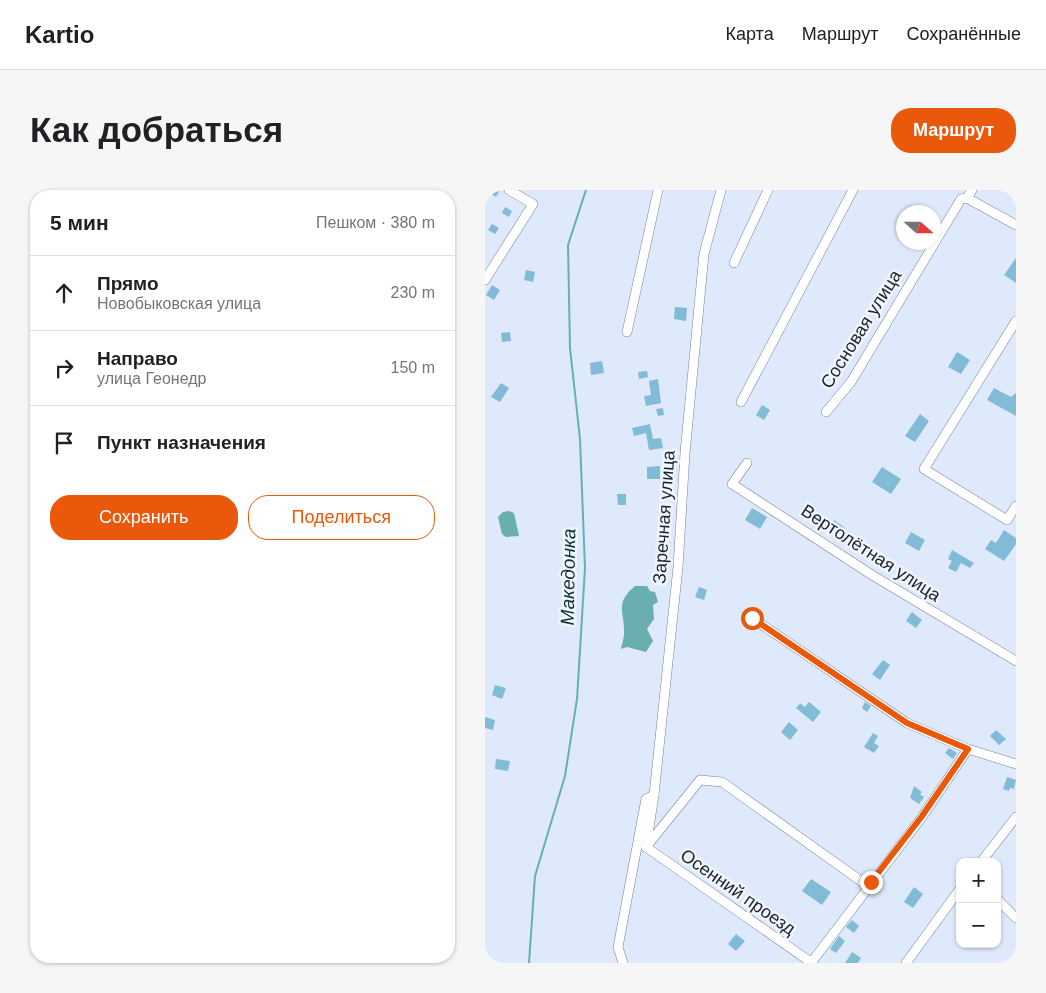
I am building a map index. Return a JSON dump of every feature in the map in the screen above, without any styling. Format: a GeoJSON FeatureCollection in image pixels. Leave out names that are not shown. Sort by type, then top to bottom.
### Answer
{"type":"FeatureCollection","features":[{"type":"Feature","properties":{"kind":"street"},"geometry":{"type":"LineString","coordinates":[[485,280],[533,204],[509,190]]}},
{"type":"Feature","properties":{"kind":"street"},"geometry":{"type":"LineString","coordinates":[[627,332],[658,190]]}},
{"type":"Feature","properties":{"kind":"street","name":"Заречная улица"},"geometry":{"type":"LineString","coordinates":[[646,847],[654,795],[678,567],[686,443],[704,254],[721,190]]}},
{"type":"Feature","properties":{"kind":"street"},"geometry":{"type":"LineString","coordinates":[[733,263],[768,190]]}},
{"type":"Feature","properties":{"kind":"street"},"geometry":{"type":"LineString","coordinates":[[741,402],[853,190]]}},
{"type":"Feature","properties":{"kind":"street"},"geometry":{"type":"LineString","coordinates":[[969,194],[1016,226]]}},
{"type":"Feature","properties":{"kind":"street","name":"Сосновая улица"},"geometry":{"type":"LineString","coordinates":[[827,412],[851,382],[961,199],[969,194]]}},
{"type":"Feature","properties":{"kind":"street"},"geometry":{"type":"LineString","coordinates":[[1016,321],[924,469],[1007,520],[1016,506]]}},
{"type":"Feature","properties":{"kind":"street","name":"Вертолётная улица"},"geometry":{"type":"LineString","coordinates":[[747,463],[732,484],[872,575],[1016,662]]}},
{"type":"Feature","properties":{"kind":"street"},"geometry":{"type":"LineString","coordinates":[[752,618],[907,723],[968,749],[1016,764]]}},
{"type":"Feature","properties":{"kind":"street"},"geometry":{"type":"LineString","coordinates":[[811,963],[922,816],[968,749]]}},
{"type":"Feature","properties":{"kind":"street"},"geometry":{"type":"LineString","coordinates":[[646,847],[700,780],[722,782],[868,886]]}},
{"type":"Feature","properties":{"kind":"street"},"geometry":{"type":"LineString","coordinates":[[623,963],[618,947],[646,799],[654,795]]}},
{"type":"Feature","properties":{"kind":"street"},"geometry":{"type":"LineString","coordinates":[[984,858],[1016,817]]}},
{"type":"Feature","properties":{"kind":"street","name":"Осенний проезд"},"geometry":{"type":"LineString","coordinates":[[646,847],[811,963]]}},
{"type":"Feature","properties":{"kind":"street"},"geometry":{"type":"LineString","coordinates":[[906,963],[956,895]]}},
{"type":"Feature","properties":{"kind":"street"},"geometry":{"type":"LineString","coordinates":[[1000,903],[1016,918]]}},
{"type":"Feature","properties":{"kind":"shaded area"},"geometry":{"type":"Polygon","coordinates":[[[509,511],[514,513],[519,536],[506,537],[502,534],[498,517],[503,512],[509,511]]]}},
{"type":"Feature","properties":{"kind":"shaded area"},"geometry":{"type":"Polygon","coordinates":[[[635,586],[647,586],[650,591],[655,592],[658,602],[653,605],[654,619],[647,629],[653,641],[646,652],[627,647],[621,649],[624,637],[623,601],[635,586]]]}},
{"type":"Feature","properties":{"kind":"building"},"geometry":{"type":"Polygon","coordinates":[[[485,190],[500,190],[496,197],[485,190]]]}},
{"type":"Feature","properties":{"kind":"building"},"geometry":{"type":"Polygon","coordinates":[[[505,207],[512,211],[509,217],[502,213],[505,207]]]}},
{"type":"Feature","properties":{"kind":"building"},"geometry":{"type":"Polygon","coordinates":[[[492,224],[499,228],[495,234],[488,230],[492,224]]]}},
{"type":"Feature","properties":{"kind":"building"},"geometry":{"type":"Polygon","coordinates":[[[1016,258],[1016,283],[1004,275],[1016,258]]]}},
{"type":"Feature","properties":{"kind":"building"},"geometry":{"type":"Polygon","coordinates":[[[526,270],[535,272],[533,282],[524,280],[526,270]]]}},
{"type":"Feature","properties":{"kind":"building"},"geometry":{"type":"Polygon","coordinates":[[[492,285],[500,290],[494,300],[486,295],[492,285]]]}},
{"type":"Feature","properties":{"kind":"building"},"geometry":{"type":"Polygon","coordinates":[[[675,307],[687,308],[686,321],[674,319],[675,307]]]}},
{"type":"Feature","properties":{"kind":"building"},"geometry":{"type":"Polygon","coordinates":[[[510,332],[511,341],[502,342],[501,333],[510,332]]]}},
{"type":"Feature","properties":{"kind":"building"},"geometry":{"type":"Polygon","coordinates":[[[957,352],[970,360],[961,374],[948,367],[957,352]]]}},
{"type":"Feature","properties":{"kind":"building"},"geometry":{"type":"Polygon","coordinates":[[[602,361],[604,373],[591,375],[590,363],[602,361]]]}},
{"type":"Feature","properties":{"kind":"building"},"geometry":{"type":"Polygon","coordinates":[[[647,371],[648,377],[639,379],[638,372],[647,371]]]}},
{"type":"Feature","properties":{"kind":"building"},"geometry":{"type":"Polygon","coordinates":[[[658,379],[661,403],[646,406],[644,396],[651,395],[649,381],[658,379]]]}},
{"type":"Feature","properties":{"kind":"building"},"geometry":{"type":"Polygon","coordinates":[[[501,383],[509,388],[500,402],[491,397],[501,383]]]}},
{"type":"Feature","properties":{"kind":"building"},"geometry":{"type":"Polygon","coordinates":[[[994,388],[1011,397],[1016,393],[1016,416],[987,400],[994,388]]]}},
{"type":"Feature","properties":{"kind":"building"},"geometry":{"type":"Polygon","coordinates":[[[762,405],[770,410],[764,420],[756,415],[762,405]]]}},
{"type":"Feature","properties":{"kind":"building"},"geometry":{"type":"Polygon","coordinates":[[[663,408],[664,415],[658,416],[656,409],[663,408]]]}},
{"type":"Feature","properties":{"kind":"building"},"geometry":{"type":"Polygon","coordinates":[[[920,414],[929,421],[915,442],[905,436],[920,414]]]}},
{"type":"Feature","properties":{"kind":"building"},"geometry":{"type":"Polygon","coordinates":[[[650,424],[653,439],[661,438],[663,448],[649,450],[646,433],[634,436],[632,428],[650,424]]]}},
{"type":"Feature","properties":{"kind":"building"},"geometry":{"type":"Polygon","coordinates":[[[660,466],[660,479],[647,479],[647,467],[660,466]]]}},
{"type":"Feature","properties":{"kind":"building"},"geometry":{"type":"Polygon","coordinates":[[[882,467],[901,479],[891,494],[872,482],[882,467]]]}},
{"type":"Feature","properties":{"kind":"building"},"geometry":{"type":"Polygon","coordinates":[[[617,494],[626,494],[626,505],[618,505],[617,494]]]}},
{"type":"Feature","properties":{"kind":"building"},"geometry":{"type":"Polygon","coordinates":[[[752,508],[767,517],[760,529],[745,520],[752,508]]]}},
{"type":"Feature","properties":{"kind":"building"},"geometry":{"type":"Polygon","coordinates":[[[834,520],[845,528],[839,537],[828,529],[834,520]]]}},
{"type":"Feature","properties":{"kind":"building"},"geometry":{"type":"Polygon","coordinates":[[[1004,530],[1016,538],[1016,544],[1004,561],[985,549],[991,540],[996,543],[1004,530]]]}},
{"type":"Feature","properties":{"kind":"building"},"geometry":{"type":"Polygon","coordinates":[[[911,532],[925,540],[919,551],[905,543],[911,532]]]}},
{"type":"Feature","properties":{"kind":"building"},"geometry":{"type":"Polygon","coordinates":[[[952,550],[974,563],[970,568],[961,563],[956,572],[948,568],[952,561],[948,559],[952,550]]]}},
{"type":"Feature","properties":{"kind":"building"},"geometry":{"type":"Polygon","coordinates":[[[699,587],[707,590],[704,600],[695,597],[699,587]]]}},
{"type":"Feature","properties":{"kind":"building"},"geometry":{"type":"Polygon","coordinates":[[[912,612],[922,620],[916,628],[906,621],[912,612]]]}},
{"type":"Feature","properties":{"kind":"building"},"geometry":{"type":"Polygon","coordinates":[[[883,660],[890,665],[880,680],[872,674],[883,660]]]}},
{"type":"Feature","properties":{"kind":"building"},"geometry":{"type":"Polygon","coordinates":[[[495,685],[506,688],[502,699],[492,695],[495,685]]]}},
{"type":"Feature","properties":{"kind":"building"},"geometry":{"type":"Polygon","coordinates":[[[809,702],[821,712],[813,722],[796,708],[800,703],[805,707],[809,702]]]}},
{"type":"Feature","properties":{"kind":"building"},"geometry":{"type":"Polygon","coordinates":[[[865,702],[871,706],[867,712],[862,708],[865,702]]]}},
{"type":"Feature","properties":{"kind":"building"},"geometry":{"type":"Polygon","coordinates":[[[485,717],[495,720],[493,730],[485,728],[485,717]]]}},
{"type":"Feature","properties":{"kind":"building"},"geometry":{"type":"Polygon","coordinates":[[[789,722],[798,730],[790,740],[781,732],[789,722]]]}},
{"type":"Feature","properties":{"kind":"building"},"geometry":{"type":"Polygon","coordinates":[[[996,730],[1006,739],[999,745],[990,736],[996,730]]]}},
{"type":"Feature","properties":{"kind":"building"},"geometry":{"type":"Polygon","coordinates":[[[873,733],[878,736],[874,743],[879,746],[874,753],[864,747],[873,733]]]}},
{"type":"Feature","properties":{"kind":"building"},"geometry":{"type":"Polygon","coordinates":[[[949,748],[957,753],[953,759],[945,753],[949,748]]]}},
{"type":"Feature","properties":{"kind":"building"},"geometry":{"type":"Polygon","coordinates":[[[496,759],[510,761],[508,771],[495,769],[496,759]]]}},
{"type":"Feature","properties":{"kind":"building"},"geometry":{"type":"Polygon","coordinates":[[[1007,777],[1016,780],[1014,789],[1010,788],[1009,791],[1003,789],[1007,777]]]}},
{"type":"Feature","properties":{"kind":"building"},"geometry":{"type":"Polygon","coordinates":[[[914,786],[922,792],[920,794],[924,797],[919,804],[910,798],[914,786]]]}},
{"type":"Feature","properties":{"kind":"building"},"geometry":{"type":"Polygon","coordinates":[[[811,879],[831,892],[822,905],[802,891],[811,879]]]}},
{"type":"Feature","properties":{"kind":"building"},"geometry":{"type":"Polygon","coordinates":[[[914,887],[923,894],[913,908],[904,902],[914,887]]]}},
{"type":"Feature","properties":{"kind":"building"},"geometry":{"type":"Polygon","coordinates":[[[852,920],[859,926],[854,933],[846,927],[852,920]]]}},
{"type":"Feature","properties":{"kind":"building"},"geometry":{"type":"Polygon","coordinates":[[[736,934],[745,941],[736,951],[728,944],[736,934]]]}},
{"type":"Feature","properties":{"kind":"building"},"geometry":{"type":"Polygon","coordinates":[[[839,936],[845,941],[836,953],[830,949],[839,936]]]}},
{"type":"Feature","properties":{"kind":"building"},"geometry":{"type":"Polygon","coordinates":[[[852,952],[861,958],[858,963],[845,963],[852,952]]]}},
{"type":"Feature","properties":{"kind":"waterway","name":"Македонка"},"geometry":{"type":"LineString","coordinates":[[529,963],[535,876],[565,776],[577,699],[585,568],[580,439],[570,348],[568,245],[586,190]]}},
{"type":"Feature","properties":{"kind":"route"},"geometry":{"type":"LineString","coordinates":[[752,618],[907,723],[968,749],[922,816],[871,882]]}}]}
